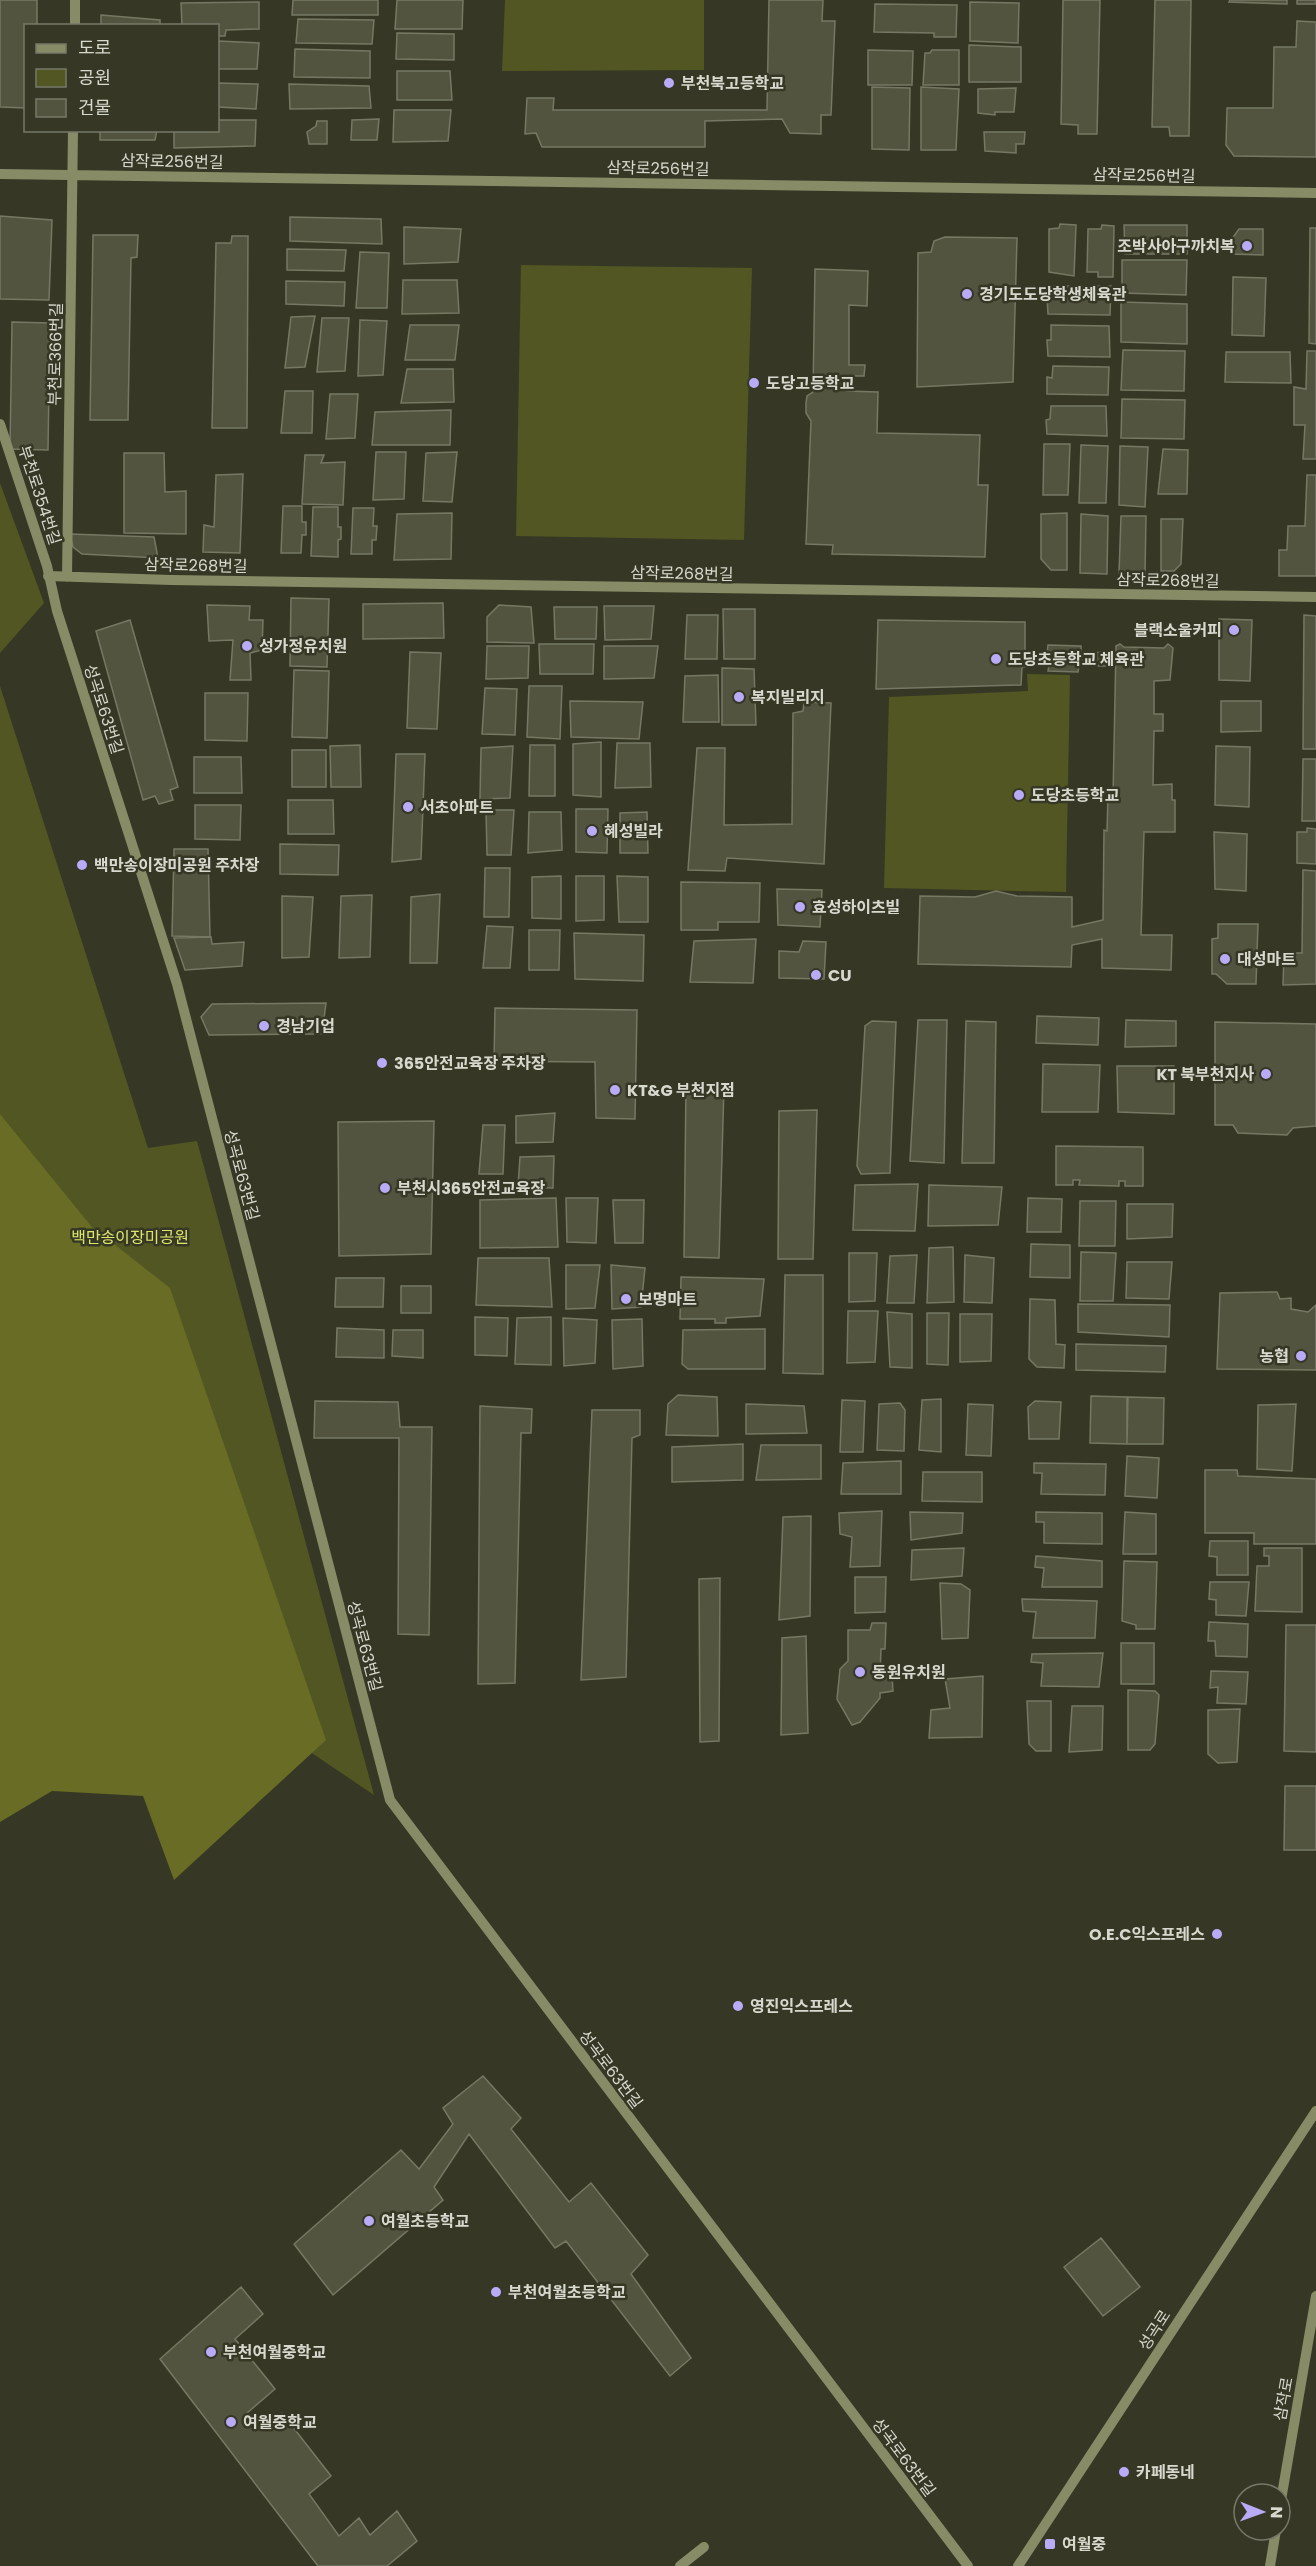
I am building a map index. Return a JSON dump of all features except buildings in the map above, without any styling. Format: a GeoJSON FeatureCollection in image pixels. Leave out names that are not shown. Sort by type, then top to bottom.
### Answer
{"type":"FeatureCollection","features":[{"type":"Feature","properties":{"kind":"street"},"geometry":{"type":"LineString","coordinates":[[75,0],[75,24]]}},
{"type":"Feature","properties":{"kind":"street","name":"부천로366번길"},"geometry":{"type":"LineString","coordinates":[[67,577],[73,132]]}},
{"type":"Feature","properties":{"kind":"street","name":"삼작로256번길"},"geometry":{"type":"LineString","coordinates":[[0,174],[1316,193]]}},
{"type":"Feature","properties":{"kind":"street","name":"부천로354번길"},"geometry":{"type":"LineString","coordinates":[[0,424],[47,566],[48,576]]}},
{"type":"Feature","properties":{"kind":"street","name":"삼작로268번길"},"geometry":{"type":"LineString","coordinates":[[48,576],[1316,597]]}},
{"type":"Feature","properties":{"kind":"street","name":"성곡로63번길"},"geometry":{"type":"LineString","coordinates":[[48,576],[57,611],[177,984],[390,1800],[968,2566]]}},
{"type":"Feature","properties":{"kind":"street","name":"성곡로"},"geometry":{"type":"LineString","coordinates":[[1018,2566],[1316,2111]]}},
{"type":"Feature","properties":{"kind":"street","name":"삼작로"},"geometry":{"type":"LineString","coordinates":[[1284,2482],[1316,2296]]}},
{"type":"Feature","properties":{"kind":"street"},"geometry":{"type":"LineString","coordinates":[[1270,2566],[1274,2542]]}},
{"type":"Feature","properties":{"kind":"street"},"geometry":{"type":"LineString","coordinates":[[680,2566],[704,2547]]}},
{"type":"Feature","properties":{"kind":"green space"},"geometry":{"type":"Polygon","coordinates":[[[505,0],[704,0],[704,70],[502,71],[505,0]]]}},
{"type":"Feature","properties":{"kind":"green space"},"geometry":{"type":"Polygon","coordinates":[[[521,265],[752,268],[744,540],[516,536],[521,265]]]}},
{"type":"Feature","properties":{"kind":"green space"},"geometry":{"type":"Polygon","coordinates":[[[0,483],[44,603],[0,653],[0,483]]]}},
{"type":"Feature","properties":{"kind":"green space"},"geometry":{"type":"Polygon","coordinates":[[[1027,674],[1070,675],[1066,892],[884,888],[889,697],[1028,691],[1027,674]]]}},
{"type":"Feature","properties":{"kind":"green space","name":"백만송이장미공원"},"geometry":{"type":"Polygon","coordinates":[[[0,686],[148,1148],[197,1141],[374,1795],[196,1675],[0,1221],[0,686]]]}},
{"type":"Feature","properties":{"kind":"green space"},"geometry":{"type":"Polygon","coordinates":[[[0,1114],[91,1226],[170,1288],[326,1740],[174,1880],[143,1796],[52,1791],[0,1822],[0,1114]]]}},
{"type":"Feature","properties":{"kind":"place","name":"부천북고등학교"},"geometry":{"type":"Point","coordinates":[669,83]}},
{"type":"Feature","properties":{"kind":"place","name":"조박사아구까치복"},"geometry":{"type":"Point","coordinates":[1247,246]}},
{"type":"Feature","properties":{"kind":"place","name":"경기도도당학생체육관"},"geometry":{"type":"Point","coordinates":[967,294]}},
{"type":"Feature","properties":{"kind":"place","name":"도당고등학교"},"geometry":{"type":"Point","coordinates":[754,383]}},
{"type":"Feature","properties":{"kind":"place","name":"블랙소울커피"},"geometry":{"type":"Point","coordinates":[1234,630]}},
{"type":"Feature","properties":{"kind":"place","name":"성가정유치원"},"geometry":{"type":"Point","coordinates":[247,646]}},
{"type":"Feature","properties":{"kind":"place","name":"도당초등학교 체육관"},"geometry":{"type":"Point","coordinates":[996,659]}},
{"type":"Feature","properties":{"kind":"place","name":"복지빌리지"},"geometry":{"type":"Point","coordinates":[739,697]}},
{"type":"Feature","properties":{"kind":"place","name":"도당초등학교"},"geometry":{"type":"Point","coordinates":[1019,795]}},
{"type":"Feature","properties":{"kind":"place","name":"서초아파트"},"geometry":{"type":"Point","coordinates":[408,807]}},
{"type":"Feature","properties":{"kind":"place","name":"혜성빌라"},"geometry":{"type":"Point","coordinates":[592,831]}},
{"type":"Feature","properties":{"kind":"place","name":"백만송이장미공원 주차장"},"geometry":{"type":"Point","coordinates":[82,865]}},
{"type":"Feature","properties":{"kind":"place","name":"효성하이츠빌"},"geometry":{"type":"Point","coordinates":[800,907]}},
{"type":"Feature","properties":{"kind":"place","name":"대성마트"},"geometry":{"type":"Point","coordinates":[1225,959]}},
{"type":"Feature","properties":{"kind":"place","name":"CU"},"geometry":{"type":"Point","coordinates":[816,975]}},
{"type":"Feature","properties":{"kind":"place","name":"경남기업"},"geometry":{"type":"Point","coordinates":[264,1026]}},
{"type":"Feature","properties":{"kind":"place","name":"365안전교육장 주차장"},"geometry":{"type":"Point","coordinates":[382,1063]}},
{"type":"Feature","properties":{"kind":"place","name":"KT 북부천지사"},"geometry":{"type":"Point","coordinates":[1266,1074]}},
{"type":"Feature","properties":{"kind":"place","name":"KT&G 부천지점"},"geometry":{"type":"Point","coordinates":[615,1090]}},
{"type":"Feature","properties":{"kind":"place","name":"부천시365안전교육장"},"geometry":{"type":"Point","coordinates":[385,1188]}},
{"type":"Feature","properties":{"kind":"place","name":"보명마트"},"geometry":{"type":"Point","coordinates":[626,1299]}},
{"type":"Feature","properties":{"kind":"place","name":"농협"},"geometry":{"type":"Point","coordinates":[1301,1356]}},
{"type":"Feature","properties":{"kind":"place","name":"동원유치원"},"geometry":{"type":"Point","coordinates":[860,1672]}},
{"type":"Feature","properties":{"kind":"place","name":"O.E.C익스프레스"},"geometry":{"type":"Point","coordinates":[1217,1934]}},
{"type":"Feature","properties":{"kind":"place","name":"영진익스프레스"},"geometry":{"type":"Point","coordinates":[738,2006]}},
{"type":"Feature","properties":{"kind":"place","name":"여월초등학교"},"geometry":{"type":"Point","coordinates":[369,2221]}},
{"type":"Feature","properties":{"kind":"place","name":"부천여월초등학교"},"geometry":{"type":"Point","coordinates":[496,2292]}},
{"type":"Feature","properties":{"kind":"place","name":"부천여월중학교"},"geometry":{"type":"Point","coordinates":[211,2352]}},
{"type":"Feature","properties":{"kind":"place","name":"여월중학교"},"geometry":{"type":"Point","coordinates":[231,2422]}},
{"type":"Feature","properties":{"kind":"place","name":"카페동네"},"geometry":{"type":"Point","coordinates":[1124,2472]}},
{"type":"Feature","properties":{"kind":"place","name":"여월중"},"geometry":{"type":"Point","coordinates":[1050,2544]}}]}
